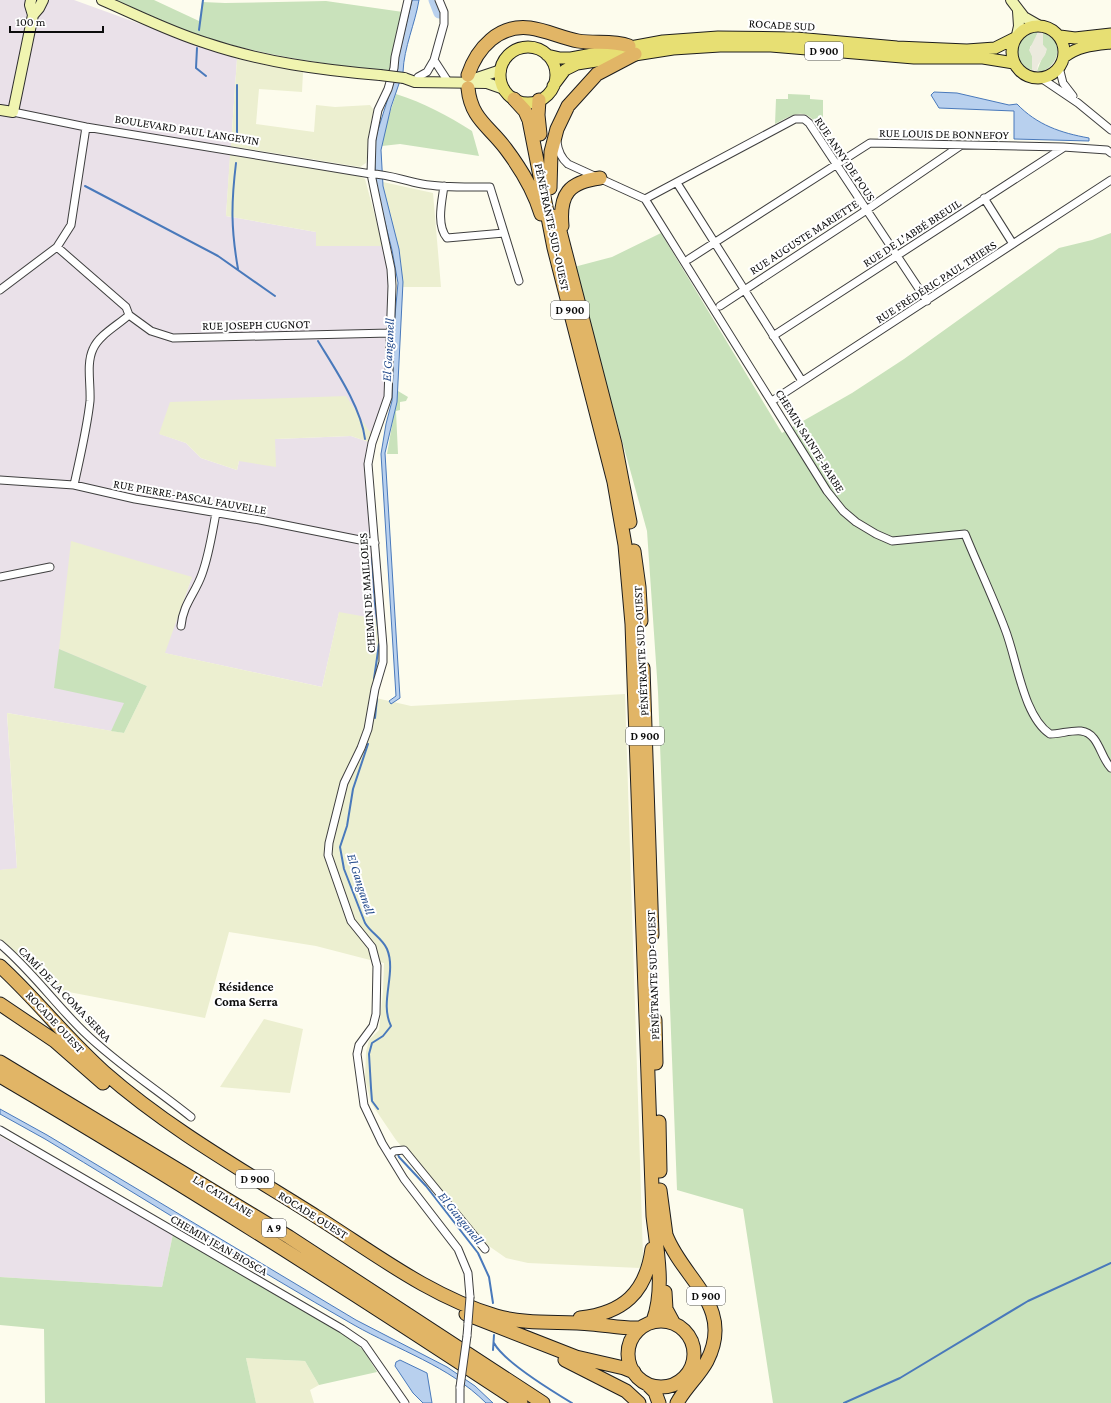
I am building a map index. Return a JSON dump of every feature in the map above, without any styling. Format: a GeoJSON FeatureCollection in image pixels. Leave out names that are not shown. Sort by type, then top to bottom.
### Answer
{"type":"FeatureCollection","features":[{"type":"Feature","properties":{"kind":"highway"},"geometry":{"type":"LineString","coordinates":[[550,188],[551,152],[556,130],[568,106],[597,74],[632,50],[618,42],[579,42],[530,28],[506,30],[483,46],[472,64],[473,81],[469,99],[477,118],[505,148],[525,177],[538,205],[554,248]]}},
{"type":"Feature","properties":{"kind":"highway","name":"D 900"},"geometry":{"type":"LineString","coordinates":[[514,99],[525,111],[539,150]]}},
{"type":"Feature","properties":{"kind":"highway","name":"D 900"},"geometry":{"type":"LineString","coordinates":[[539,150],[538,115],[540,100]]}},
{"type":"Feature","properties":{"kind":"highway","name":"PÉNÉTRANTE SUD-OUEST"},"geometry":{"type":"LineString","coordinates":[[539,150],[554,248],[587,372],[615,489],[625,545],[632,624],[653,1216]]}},
{"type":"Feature","properties":{"kind":"highway","name":"PÉNÉTRANTE SUD-OUEST"},"geometry":{"type":"LineString","coordinates":[[539,150],[615,444],[630,524],[639,587],[660,1190],[666,1308],[673,1322]]}},
{"type":"Feature","properties":{"kind":"highway"},"geometry":{"type":"LineString","coordinates":[[568,262],[561,217],[561,207],[564,197],[576,184],[586,180],[600,178]]}},
{"type":"Feature","properties":{"kind":"highway","name":"ROCADE OUEST"},"geometry":{"type":"LineString","coordinates":[[0,966],[38,1003],[65,1035],[102,1071],[160,1117],[235,1166],[418,1280],[450,1298],[498,1317],[640,1328]]}},
{"type":"Feature","properties":{"kind":"highway","name":"ROCADE OUEST"},"geometry":{"type":"LineString","coordinates":[[0,1004],[55,1041],[127,1103],[173,1136],[416,1289],[445,1305],[509,1332],[576,1357],[624,1368],[634,1372],[647,1384]]}},
{"type":"Feature","properties":{"kind":"highway","name":"LA CATALANE"},"geometry":{"type":"LineString","coordinates":[[0,1062],[289,1237],[543,1403]]}},
{"type":"Feature","properties":{"kind":"highway","name":"LA CATALANE"},"geometry":{"type":"LineString","coordinates":[[0,1076],[284,1248],[381,1310],[521,1403]]}},
{"type":"Feature","properties":{"kind":"highway","name":"PÉNÉTRANTE SUD-OUEST"},"geometry":{"type":"LineString","coordinates":[[660,1190],[669,1242],[673,1252],[706,1296],[714,1323],[712,1347],[707,1361],[677,1403]]}},
{"type":"Feature","properties":{"kind":"highway"},"geometry":{"type":"LineString","coordinates":[[653,1216],[659,1283],[659,1305],[653,1321]]}},
{"type":"Feature","properties":{"kind":"highway"},"geometry":{"type":"LineString","coordinates":[[551,1322],[608,1313],[634,1295],[643,1282],[649,1265],[653,1216]]}},
{"type":"Feature","properties":{"kind":"highway"},"geometry":{"type":"LineString","coordinates":[[634,1372],[629,1361],[628,1349],[632,1338],[640,1328],[653,1321],[660,1320],[673,1322],[680,1326],[690,1336],[694,1350],[695,1357],[690,1371],[674,1385],[660,1387],[647,1384]]}},
{"type":"Feature","properties":{"kind":"highway"},"geometry":{"type":"LineString","coordinates":[[509,1332],[626,1391],[639,1403]]}},
{"type":"Feature","properties":{"kind":"highway"},"geometry":{"type":"LineString","coordinates":[[647,1384],[655,1392],[659,1403]]}},
{"type":"Feature","properties":{"kind":"highway"},"geometry":{"type":"LineString","coordinates":[[664,1403],[674,1385]]}},
{"type":"Feature","properties":{"kind":"main road"},"geometry":{"type":"LineString","coordinates":[[31,0],[30,5],[33,15]]}},
{"type":"Feature","properties":{"kind":"main road"},"geometry":{"type":"LineString","coordinates":[[13,112],[33,15],[42,0]]}},
{"type":"Feature","properties":{"kind":"main road"},"geometry":{"type":"LineString","coordinates":[[102,0],[156,24],[207,44],[240,53],[288,64],[404,78],[418,77],[487,83],[504,89],[514,99],[524,102],[540,100],[553,86],[555,69],[547,55],[540,50],[531,47],[517,49],[506,57],[500,76],[504,89]]}},
{"type":"Feature","properties":{"kind":"main road"},"geometry":{"type":"LineString","coordinates":[[1011,0],[1024,17],[1038,25],[1050,28],[1060,36],[1064,46],[1062,62]]}},
{"type":"Feature","properties":{"kind":"main road"},"geometry":{"type":"LineString","coordinates":[[1018,11],[1019,26],[1011,52],[1014,63],[1023,74],[1029,77],[1041,78],[1053,73],[1072,50],[1083,46],[1111,43]]}},
{"type":"Feature","properties":{"kind":"main road"},"geometry":{"type":"LineString","coordinates":[[1016,37],[1026,28],[1038,25]]}},
{"type":"Feature","properties":{"kind":"main road"},"geometry":{"type":"LineString","coordinates":[[1060,36],[1075,38],[1111,34]]}},
{"type":"Feature","properties":{"kind":"main road","name":"ROCADE SUD"},"geometry":{"type":"LineString","coordinates":[[547,55],[560,58],[571,58],[632,50],[697,38],[744,36],[928,49],[995,48],[1016,37]]}},
{"type":"Feature","properties":{"kind":"main road","name":"ROCADE SUD"},"geometry":{"type":"LineString","coordinates":[[553,86],[565,70],[577,64],[632,50],[771,46],[914,58],[983,58],[1014,63]]}},
{"type":"Feature","properties":{"kind":"main road"},"geometry":{"type":"LineString","coordinates":[[404,78],[415,82],[473,81],[501,70]]}},
{"type":"Feature","properties":{"kind":"main road","name":"BOULEVARD PAUL LANGEVIN"},"geometry":{"type":"LineString","coordinates":[[0,110],[13,112]]}},
{"type":"Feature","properties":{"kind":"street","name":"CHEMIN DE MAILLOLES"},"geometry":{"type":"LineString","coordinates":[[408,0],[395,57],[394,68],[388,89],[378,111],[372,140],[372,174],[391,268],[388,398],[372,443],[368,464],[383,646],[383,662],[375,689],[368,729],[361,748],[344,783],[329,843],[328,855],[351,921],[372,947],[376,960],[376,1014],[373,1026],[359,1045],[357,1054],[364,1105],[404,1179],[458,1249],[468,1273],[470,1297],[467,1336],[460,1387],[460,1403]]}},
{"type":"Feature","properties":{"kind":"street"},"geometry":{"type":"LineString","coordinates":[[418,77],[427,72],[434,60],[444,24],[444,12],[439,0]]}},
{"type":"Feature","properties":{"kind":"street"},"geometry":{"type":"LineString","coordinates":[[434,60],[447,80]]}},
{"type":"Feature","properties":{"kind":"street"},"geometry":{"type":"LineString","coordinates":[[1062,62],[1063,83],[1078,103]]}},
{"type":"Feature","properties":{"kind":"street"},"geometry":{"type":"LineString","coordinates":[[1041,78],[1078,103],[1111,130]]}},
{"type":"Feature","properties":{"kind":"street","name":"BOULEVARD PAUL LANGEVIN"},"geometry":{"type":"LineString","coordinates":[[13,112],[86,127],[372,174],[386,175],[423,184],[464,188],[490,187],[504,233]]}},
{"type":"Feature","properties":{"kind":"street","name":"RUE ANNY DE POUS"},"geometry":{"type":"LineString","coordinates":[[644,199],[677,183],[796,119],[804,119],[809,123],[837,164],[927,301]]}},
{"type":"Feature","properties":{"kind":"street"},"geometry":{"type":"LineString","coordinates":[[0,290],[57,247],[71,225],[86,127]]}},
{"type":"Feature","properties":{"kind":"street"},"geometry":{"type":"LineString","coordinates":[[556,130],[558,148],[562,158],[568,164],[644,199]]}},
{"type":"Feature","properties":{"kind":"street","name":"RUE LOUIS DE BONNEFOY"},"geometry":{"type":"LineString","coordinates":[[689,259],[870,143],[1063,147],[1107,150],[1111,153]]}},
{"type":"Feature","properties":{"kind":"street","name":"RUE AUGUSTE MARIETTE"},"geometry":{"type":"LineString","coordinates":[[720,306],[960,146]]}},
{"type":"Feature","properties":{"kind":"street","name":"RUE DE L'ABBÉ BREUIL"},"geometry":{"type":"LineString","coordinates":[[773,336],[1063,147]]}},
{"type":"Feature","properties":{"kind":"street","name":"RUE FRÉDÉRIC PAUL THIERS"},"geometry":{"type":"LineString","coordinates":[[772,401],[1111,180]]}},
{"type":"Feature","properties":{"kind":"street"},"geometry":{"type":"LineString","coordinates":[[677,183],[802,381]]}},
{"type":"Feature","properties":{"kind":"street"},"geometry":{"type":"LineString","coordinates":[[444,186],[441,206],[441,222],[444,235],[447,238],[504,233],[520,281]]}},
{"type":"Feature","properties":{"kind":"street"},"geometry":{"type":"LineString","coordinates":[[984,198],[1013,244]]}},
{"type":"Feature","properties":{"kind":"street","name":"CHEMIN SAINTE-BARBE"},"geometry":{"type":"LineString","coordinates":[[644,199],[827,491],[843,511],[856,522],[876,534],[892,540],[965,534],[1006,631],[1025,693],[1038,723],[1050,734],[1080,731],[1087,733],[1094,738],[1106,763],[1111,768]]}},
{"type":"Feature","properties":{"kind":"street","name":"RUE JOSEPH CUGNOT"},"geometry":{"type":"LineString","coordinates":[[57,247],[126,307],[129,315],[151,331],[173,338],[390,333]]}},
{"type":"Feature","properties":{"kind":"street"},"geometry":{"type":"LineString","coordinates":[[74,485],[85,433],[90,399],[90,360],[93,348],[99,340],[129,315]]}},
{"type":"Feature","properties":{"kind":"street","name":"RUE PIERRE-PASCAL FAUVELLE"},"geometry":{"type":"LineString","coordinates":[[0,480],[74,485],[135,499],[375,543]]}},
{"type":"Feature","properties":{"kind":"street"},"geometry":{"type":"LineString","coordinates":[[182,626],[182,613],[202,575],[210,546],[216,513]]}},
{"type":"Feature","properties":{"kind":"street"},"geometry":{"type":"LineString","coordinates":[[0,576],[50,567]]}},
{"type":"Feature","properties":{"kind":"street","name":"CAMÍ DE LA COMA SERRA"},"geometry":{"type":"LineString","coordinates":[[0,944],[17,960],[85,1033],[126,1068],[190,1117]]}},
{"type":"Feature","properties":{"kind":"street","name":"CHEMIN JEAN BIOSCA"},"geometry":{"type":"LineString","coordinates":[[0,1130],[342,1329],[364,1344],[405,1403]]}},
{"type":"Feature","properties":{"kind":"street"},"geometry":{"type":"LineString","coordinates":[[390,1155],[394,1150],[404,1150],[485,1249]]}},
{"type":"Feature","properties":{"kind":"shaded area"},"geometry":{"type":"Polygon","coordinates":[[[0,0],[74,0],[237,59],[226,216],[316,232],[316,246],[383,246],[388,269],[389,286],[384,397],[373,433],[160,434],[186,443],[201,458],[237,470],[239,461],[275,439],[351,436],[369,442],[364,464],[377,619],[339,613],[322,687],[164,653],[192,577],[111,731],[7,713],[17,869],[0,870],[0,0]]]}},
{"type":"Feature","properties":{"kind":"shaded area"},"geometry":{"type":"Polygon","coordinates":[[[1038,32],[1043,32],[1043,45],[1047,49],[1038,65],[1037,71],[1032,70],[1032,56],[1029,50],[1038,32]]]}},
{"type":"Feature","properties":{"kind":"shaded area"},"geometry":{"type":"Polygon","coordinates":[[[0,1136],[173,1234],[162,1287],[0,1277],[0,1136]]]}},
{"type":"Feature","properties":{"kind":"green space"},"geometry":{"type":"Polygon","coordinates":[[[116,0],[154,0],[199,21],[202,2],[326,1],[403,12],[391,71],[320,63],[285,57],[215,40],[148,16],[116,0]]]}},
{"type":"Feature","properties":{"kind":"green space"},"geometry":{"type":"Polygon","coordinates":[[[1030,32],[1038,32],[1034,43],[1030,47],[1032,56],[1032,70],[1023,67],[1016,53],[1019,41],[1030,32]]]}},
{"type":"Feature","properties":{"kind":"green space"},"geometry":{"type":"Polygon","coordinates":[[[1043,32],[1054,39],[1057,54],[1054,62],[1042,72],[1037,71],[1046,52],[1043,45],[1043,32]]]}},
{"type":"Feature","properties":{"kind":"green space"},"geometry":{"type":"Polygon","coordinates":[[[237,59],[303,72],[302,92],[259,89],[256,124],[314,132],[316,105],[335,107],[370,105],[376,113],[366,163],[360,167],[231,146],[237,59]]]}},
{"type":"Feature","properties":{"kind":"green space"},"geometry":{"type":"Polygon","coordinates":[[[396,94],[435,110],[472,131],[479,156],[400,144],[382,146],[383,134],[396,94]]]}},
{"type":"Feature","properties":{"kind":"green space"},"geometry":{"type":"Polygon","coordinates":[[[788,94],[810,95],[810,99],[823,100],[823,133],[812,119],[807,115],[802,114],[791,116],[775,124],[776,99],[788,99],[788,94]]]}},
{"type":"Feature","properties":{"kind":"green space"},"geometry":{"type":"Polygon","coordinates":[[[230,154],[359,176],[365,179],[383,246],[316,246],[316,232],[226,216],[230,154]]]}},
{"type":"Feature","properties":{"kind":"green space"},"geometry":{"type":"Polygon","coordinates":[[[383,182],[433,193],[441,287],[403,287],[399,249],[385,198],[383,182]]]}},
{"type":"Feature","properties":{"kind":"green space"},"geometry":{"type":"Polygon","coordinates":[[[661,233],[782,433],[852,393],[904,359],[1059,248],[1092,240],[1111,233],[1111,1403],[773,1403],[743,1209],[677,1190],[658,692],[647,531],[574,267],[612,257],[661,233]]]}},
{"type":"Feature","properties":{"kind":"green space"},"geometry":{"type":"Polygon","coordinates":[[[398,391],[408,397],[406,401],[400,402],[400,410],[396,411],[398,454],[387,454],[398,391]]]}},
{"type":"Feature","properties":{"kind":"green space"},"geometry":{"type":"Polygon","coordinates":[[[346,396],[369,431],[373,433],[369,442],[351,436],[275,439],[276,467],[239,461],[237,470],[201,458],[186,443],[159,434],[170,402],[346,396]]]}},
{"type":"Feature","properties":{"kind":"green space"},"geometry":{"type":"Polygon","coordinates":[[[71,541],[192,577],[165,653],[322,687],[339,612],[378,619],[381,647],[380,662],[366,729],[326,843],[349,922],[370,948],[374,961],[316,946],[229,932],[205,1018],[53,989],[0,940],[0,870],[17,868],[7,713],[124,733],[147,686],[59,649],[71,541]]]}},
{"type":"Feature","properties":{"kind":"green space"},"geometry":{"type":"Polygon","coordinates":[[[59,649],[147,686],[124,733],[111,731],[124,703],[54,688],[59,649]]]}},
{"type":"Feature","properties":{"kind":"green space"},"geometry":{"type":"Polygon","coordinates":[[[625,694],[643,1256],[640,1268],[528,1263],[506,1258],[486,1244],[396,1140],[371,1103],[365,1078],[366,1052],[369,1040],[379,1030],[384,963],[379,962],[354,920],[331,855],[331,843],[346,784],[376,698],[411,706],[625,694]]]}},
{"type":"Feature","properties":{"kind":"green space"},"geometry":{"type":"Polygon","coordinates":[[[264,1019],[303,1029],[290,1093],[220,1087],[264,1019]]]}},
{"type":"Feature","properties":{"kind":"green space"},"geometry":{"type":"Polygon","coordinates":[[[173,1234],[350,1338],[364,1351],[377,1372],[319,1385],[305,1361],[246,1358],[256,1403],[45,1403],[44,1329],[0,1325],[0,1277],[162,1287],[173,1234]]]}},
{"type":"Feature","properties":{"kind":"green space"},"geometry":{"type":"Polygon","coordinates":[[[246,1358],[305,1361],[319,1385],[310,1390],[314,1403],[256,1403],[246,1358]]]}},
{"type":"Feature","properties":{"kind":"water"},"geometry":{"type":"Polygon","coordinates":[[[412,0],[419,0],[405,54],[403,72],[391,107],[381,150],[383,186],[399,249],[403,282],[397,402],[385,453],[400,698],[391,704],[389,701],[396,696],[381,454],[386,424],[392,401],[394,326],[398,283],[392,250],[376,187],[374,150],[377,133],[390,92],[412,0]]]}},
{"type":"Feature","properties":{"kind":"water"},"geometry":{"type":"Polygon","coordinates":[[[934,92],[957,93],[1009,105],[1017,104],[1041,123],[1059,131],[1089,138],[1089,141],[1014,139],[1014,111],[939,108],[931,95],[934,92]]]}},
{"type":"Feature","properties":{"kind":"water"},"geometry":{"type":"Polygon","coordinates":[[[0,1109],[47,1135],[356,1320],[447,1367],[475,1386],[493,1403],[486,1403],[472,1390],[440,1369],[354,1325],[276,1279],[45,1139],[0,1114],[0,1109]]]}},
{"type":"Feature","properties":{"kind":"water"},"geometry":{"type":"Polygon","coordinates":[[[400,1360],[427,1373],[432,1403],[423,1403],[413,1393],[395,1366],[396,1362],[400,1360]]]}},
{"type":"Feature","properties":{"kind":"waterway"},"geometry":{"type":"LineString","coordinates":[[199,30],[203,0]]}},
{"type":"Feature","properties":{"kind":"waterway"},"geometry":{"type":"LineString","coordinates":[[434,0],[439,13]]}},
{"type":"Feature","properties":{"kind":"waterway"},"geometry":{"type":"LineString","coordinates":[[197,48],[196,68],[206,76]]}},
{"type":"Feature","properties":{"kind":"waterway"},"geometry":{"type":"LineString","coordinates":[[237,85],[237,142]]}},
{"type":"Feature","properties":{"kind":"waterway"},"geometry":{"type":"LineString","coordinates":[[236,163],[232,216],[238,269]]}},
{"type":"Feature","properties":{"kind":"waterway"},"geometry":{"type":"LineString","coordinates":[[85,186],[218,256],[275,296]]}},
{"type":"Feature","properties":{"kind":"waterway"},"geometry":{"type":"LineString","coordinates":[[318,341],[353,401],[363,427],[365,439]]}},
{"type":"Feature","properties":{"kind":"waterway"},"geometry":{"type":"LineString","coordinates":[[372,558],[379,636]]}},
{"type":"Feature","properties":{"kind":"waterway"},"geometry":{"type":"LineString","coordinates":[[374,679],[379,644]]}},
{"type":"Feature","properties":{"kind":"waterway"},"geometry":{"type":"LineString","coordinates":[[375,718],[377,698]]}},
{"type":"Feature","properties":{"kind":"waterway","name":"El Ganganell"},"geometry":{"type":"LineString","coordinates":[[368,744],[353,789],[347,826],[340,847],[344,869],[365,923],[385,945],[390,958],[387,1007],[391,1026],[383,1036],[372,1043],[369,1054],[372,1101],[378,1109]]}},
{"type":"Feature","properties":{"kind":"waterway","name":"El Ganganell"},"geometry":{"type":"LineString","coordinates":[[397,1152],[399,1157],[426,1186],[478,1253],[489,1277],[493,1303]]}},
{"type":"Feature","properties":{"kind":"waterway"},"geometry":{"type":"LineString","coordinates":[[844,1403],[900,1378],[1028,1301],[1111,1263]]}},
{"type":"Feature","properties":{"kind":"waterway","name":"El Ganganell"},"geometry":{"type":"LineString","coordinates":[[493,1350],[494,1335]]}},
{"type":"Feature","properties":{"kind":"waterway"},"geometry":{"type":"LineString","coordinates":[[494,1343],[499,1351],[518,1367],[541,1384],[572,1403]]}},
{"type":"Feature","properties":{"kind":"district","name":"Résidence Coma Serra"},"geometry":{"type":"Point","coordinates":[246,994]}}]}
